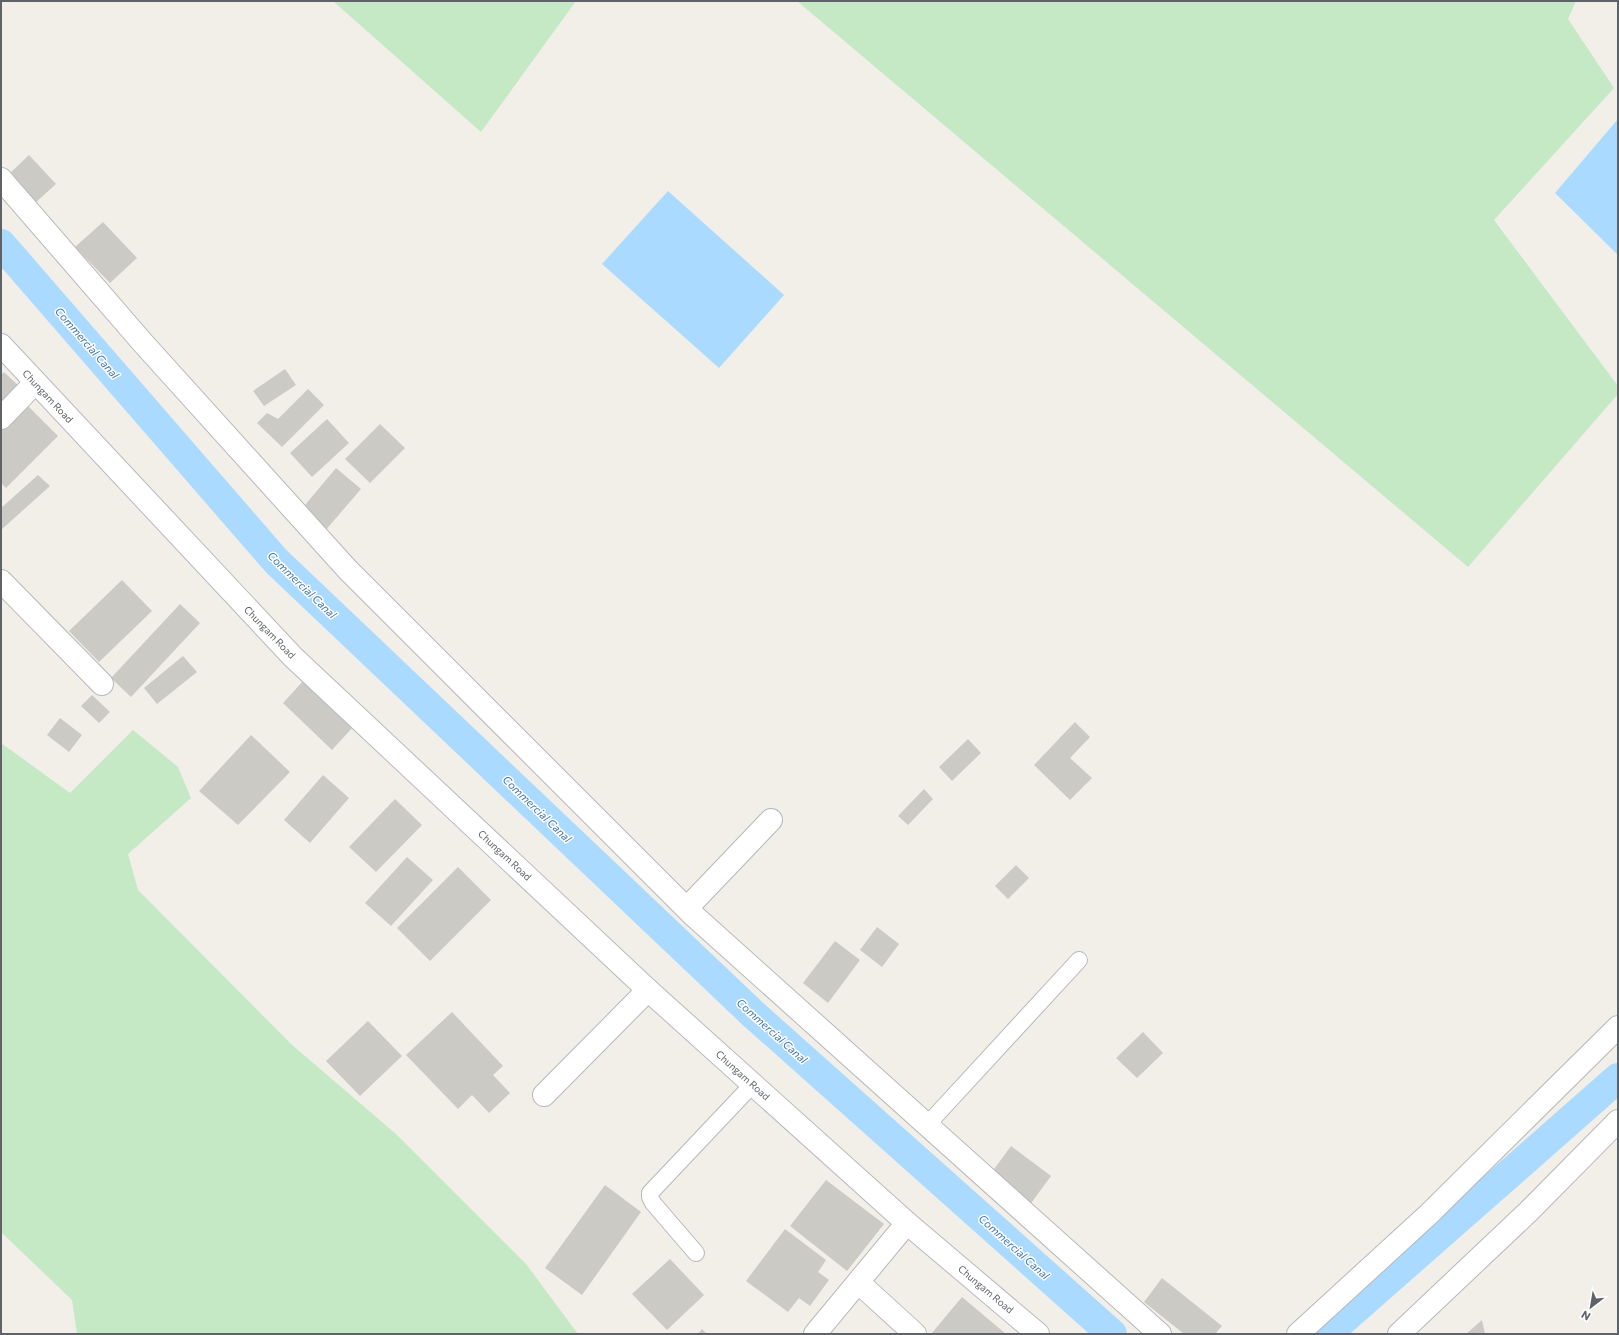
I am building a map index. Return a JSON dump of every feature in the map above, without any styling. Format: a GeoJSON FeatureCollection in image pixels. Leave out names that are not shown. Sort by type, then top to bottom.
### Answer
{"type":"FeatureCollection","features":[{"type":"Feature","properties":{"kind":"street"},"geometry":{"type":"LineString","coordinates":[[1,179],[143,343],[348,570],[686,908],[1160,1334]]}},
{"type":"Feature","properties":{"kind":"street","name":"Chungam Road"},"geometry":{"type":"LineString","coordinates":[[1,345],[293,657],[648,990],[907,1223],[1038,1334]]}},
{"type":"Feature","properties":{"kind":"street"},"geometry":{"type":"LineString","coordinates":[[1,418],[35,383]]}},
{"type":"Feature","properties":{"kind":"street"},"geometry":{"type":"LineString","coordinates":[[1,581],[102,684]]}},
{"type":"Feature","properties":{"kind":"street"},"geometry":{"type":"LineString","coordinates":[[686,908],[771,820]]}},
{"type":"Feature","properties":{"kind":"street"},"geometry":{"type":"LineString","coordinates":[[544,1095],[648,990]]}},
{"type":"Feature","properties":{"kind":"street"},"geometry":{"type":"LineString","coordinates":[[1298,1334],[1429,1214],[1618,1027]]}},
{"type":"Feature","properties":{"kind":"street"},"geometry":{"type":"LineString","coordinates":[[1399,1334],[1528,1212],[1618,1121]]}},
{"type":"Feature","properties":{"kind":"street"},"geometry":{"type":"LineString","coordinates":[[815,1334],[907,1223]]}},
{"type":"Feature","properties":{"kind":"street"},"geometry":{"type":"LineString","coordinates":[[858,1282],[915,1334]]}},
{"type":"Feature","properties":{"kind":"lane"},"geometry":{"type":"LineString","coordinates":[[927,1125],[1079,960]]}},
{"type":"Feature","properties":{"kind":"lane"},"geometry":{"type":"LineString","coordinates":[[696,1253],[653,1203],[650,1193],[753,1084]]}},
{"type":"Feature","properties":{"kind":"green space"},"geometry":{"type":"Polygon","coordinates":[[[333,1],[576,1],[481,132],[333,1]]]}},
{"type":"Feature","properties":{"kind":"green space"},"geometry":{"type":"Polygon","coordinates":[[[797,1],[1576,1],[1568,19],[1614,88],[1494,220],[1618,386],[1618,394],[1468,567],[797,1]]]}},
{"type":"Feature","properties":{"kind":"green space"},"geometry":{"type":"Polygon","coordinates":[[[133,730],[178,767],[191,798],[128,854],[138,890],[291,1044],[396,1134],[526,1264],[578,1334],[77,1334],[72,1300],[1,1232],[1,743],[70,793],[133,730]]]}},
{"type":"Feature","properties":{"kind":"water"},"geometry":{"type":"Polygon","coordinates":[[[1618,119],[1618,255],[1555,193],[1618,119]]]}},
{"type":"Feature","properties":{"kind":"water"},"geometry":{"type":"Polygon","coordinates":[[[668,191],[784,295],[719,368],[602,264],[668,191]]]}},
{"type":"Feature","properties":{"kind":"building"},"geometry":{"type":"Polygon","coordinates":[[[29,155],[56,184],[34,204],[8,175],[29,155]]]}},
{"type":"Feature","properties":{"kind":"building"},"geometry":{"type":"Polygon","coordinates":[[[103,222],[137,258],[110,283],[75,247],[103,222]]]}},
{"type":"Feature","properties":{"kind":"building"},"geometry":{"type":"Polygon","coordinates":[[[285,369],[296,385],[264,406],[253,391],[285,369]]]}},
{"type":"Feature","properties":{"kind":"building"},"geometry":{"type":"Polygon","coordinates":[[[4,372],[21,388],[1,408],[1,375],[4,372]]]}},
{"type":"Feature","properties":{"kind":"building"},"geometry":{"type":"Polygon","coordinates":[[[308,389],[324,405],[282,447],[257,423],[267,413],[278,419],[308,389]]]}},
{"type":"Feature","properties":{"kind":"building"},"geometry":{"type":"Polygon","coordinates":[[[23,401],[58,436],[6,488],[1,483],[1,422],[23,401]]]}},
{"type":"Feature","properties":{"kind":"building"},"geometry":{"type":"Polygon","coordinates":[[[327,419],[349,443],[312,477],[290,453],[327,419]]]}},
{"type":"Feature","properties":{"kind":"building"},"geometry":{"type":"Polygon","coordinates":[[[380,424],[405,448],[370,483],[345,459],[380,424]]]}},
{"type":"Feature","properties":{"kind":"building"},"geometry":{"type":"Polygon","coordinates":[[[336,468],[361,489],[324,532],[300,511],[336,468]]]}},
{"type":"Feature","properties":{"kind":"building"},"geometry":{"type":"Polygon","coordinates":[[[38,475],[50,486],[1,530],[1,508],[38,475]]]}},
{"type":"Feature","properties":{"kind":"building"},"geometry":{"type":"Polygon","coordinates":[[[122,580],[152,611],[99,662],[69,631],[122,580]]]}},
{"type":"Feature","properties":{"kind":"building"},"geometry":{"type":"Polygon","coordinates":[[[180,604],[200,623],[131,697],[111,678],[180,604]]]}},
{"type":"Feature","properties":{"kind":"building"},"geometry":{"type":"Polygon","coordinates":[[[183,656],[197,672],[157,704],[144,688],[183,656]]]}},
{"type":"Feature","properties":{"kind":"building"},"geometry":{"type":"Polygon","coordinates":[[[304,680],[353,727],[332,750],[283,703],[304,680]]]}},
{"type":"Feature","properties":{"kind":"building"},"geometry":{"type":"Polygon","coordinates":[[[92,695],[110,712],[99,723],[81,706],[92,695]]]}},
{"type":"Feature","properties":{"kind":"building"},"geometry":{"type":"Polygon","coordinates":[[[60,718],[82,735],[69,752],[47,735],[60,718]]]}},
{"type":"Feature","properties":{"kind":"building"},"geometry":{"type":"Polygon","coordinates":[[[1075,722],[1090,737],[1070,758],[1092,778],[1070,800],[1034,765],[1075,722]]]}},
{"type":"Feature","properties":{"kind":"building"},"geometry":{"type":"Polygon","coordinates":[[[251,735],[290,772],[238,825],[199,791],[251,735]]]}},
{"type":"Feature","properties":{"kind":"building"},"geometry":{"type":"Polygon","coordinates":[[[968,739],[981,753],[952,781],[939,767],[968,739]]]}},
{"type":"Feature","properties":{"kind":"building"},"geometry":{"type":"Polygon","coordinates":[[[323,775],[349,798],[310,843],[284,820],[323,775]]]}},
{"type":"Feature","properties":{"kind":"building"},"geometry":{"type":"Polygon","coordinates":[[[924,789],[933,799],[908,825],[898,816],[924,789]]]}},
{"type":"Feature","properties":{"kind":"building"},"geometry":{"type":"Polygon","coordinates":[[[395,799],[422,825],[376,872],[349,847],[395,799]]]}},
{"type":"Feature","properties":{"kind":"building"},"geometry":{"type":"Polygon","coordinates":[[[407,857],[433,880],[391,926],[365,903],[407,857]]]}},
{"type":"Feature","properties":{"kind":"building"},"geometry":{"type":"Polygon","coordinates":[[[1016,865],[1029,878],[1008,899],[995,886],[1016,865]]]}},
{"type":"Feature","properties":{"kind":"building"},"geometry":{"type":"Polygon","coordinates":[[[458,867],[491,900],[430,961],[397,928],[458,867]]]}},
{"type":"Feature","properties":{"kind":"building"},"geometry":{"type":"Polygon","coordinates":[[[877,927],[899,944],[882,967],[860,950],[877,927]]]}},
{"type":"Feature","properties":{"kind":"building"},"geometry":{"type":"Polygon","coordinates":[[[835,941],[860,960],[828,1003],[803,983],[835,941]]]}},
{"type":"Feature","properties":{"kind":"building"},"geometry":{"type":"Polygon","coordinates":[[[452,1012],[503,1066],[493,1075],[510,1093],[489,1113],[472,1095],[458,1109],[406,1055],[452,1012]]]}},
{"type":"Feature","properties":{"kind":"building"},"geometry":{"type":"Polygon","coordinates":[[[368,1021],[402,1056],[360,1096],[326,1061],[368,1021]]]}},
{"type":"Feature","properties":{"kind":"building"},"geometry":{"type":"Polygon","coordinates":[[[1143,1032],[1163,1053],[1137,1078],[1116,1058],[1143,1032]]]}},
{"type":"Feature","properties":{"kind":"building"},"geometry":{"type":"Polygon","coordinates":[[[1011,1146],[1051,1176],[1029,1206],[989,1176],[1011,1146]]]}},
{"type":"Feature","properties":{"kind":"building"},"geometry":{"type":"Polygon","coordinates":[[[826,1180],[884,1224],[847,1271],[790,1226],[826,1180]]]}},
{"type":"Feature","properties":{"kind":"building"},"geometry":{"type":"Polygon","coordinates":[[[605,1185],[641,1212],[582,1295],[545,1268],[605,1185]]]}},
{"type":"Feature","properties":{"kind":"building"},"geometry":{"type":"Polygon","coordinates":[[[785,1229],[826,1260],[818,1272],[829,1280],[810,1306],[799,1298],[788,1312],[746,1281],[785,1229]]]}},
{"type":"Feature","properties":{"kind":"building"},"geometry":{"type":"Polygon","coordinates":[[[670,1259],[704,1295],[667,1330],[632,1294],[670,1259]]]}},
{"type":"Feature","properties":{"kind":"building"},"geometry":{"type":"Polygon","coordinates":[[[1162,1278],[1222,1326],[1215,1334],[1184,1334],[1144,1302],[1162,1278]]]}},
{"type":"Feature","properties":{"kind":"building"},"geometry":{"type":"Polygon","coordinates":[[[962,1297],[1006,1334],[931,1334],[962,1297]]]}},
{"type":"Feature","properties":{"kind":"building"},"geometry":{"type":"Polygon","coordinates":[[[1482,1320],[1485,1334],[1466,1334],[1482,1320]]]}},
{"type":"Feature","properties":{"kind":"building"},"geometry":{"type":"Polygon","coordinates":[[[702,1329],[707,1334],[698,1334],[702,1329]]]}},
{"type":"Feature","properties":{"kind":"waterway","name":"Commercial Canal"},"geometry":{"type":"LineString","coordinates":[[1,244],[276,561],[753,1014],[1112,1334]]}},
{"type":"Feature","properties":{"kind":"waterway"},"geometry":{"type":"LineString","coordinates":[[1327,1334],[1618,1078]]}}]}
